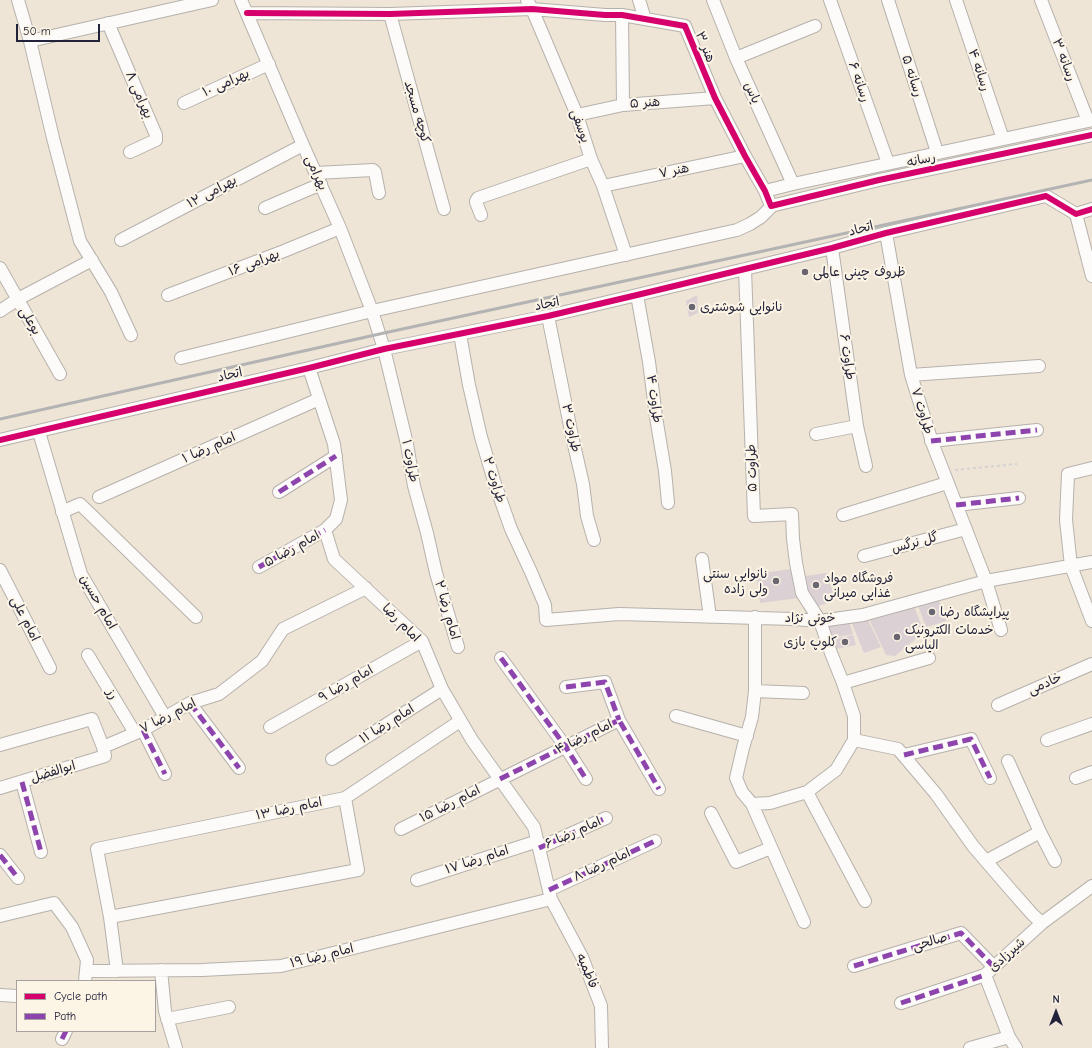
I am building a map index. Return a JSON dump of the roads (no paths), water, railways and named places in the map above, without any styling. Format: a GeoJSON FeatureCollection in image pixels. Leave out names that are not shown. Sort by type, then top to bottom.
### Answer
{"type":"FeatureCollection","features":[{"type":"Feature","properties":{"kind":"street"},"geometry":{"type":"LineString","coordinates":[[18,0],[30,41],[53,138],[80,241],[111,292],[130,335]]}},
{"type":"Feature","properties":{"kind":"street"},"geometry":{"type":"LineString","coordinates":[[30,41],[212,0]]}},
{"type":"Feature","properties":{"kind":"street","name":"بهرامی"},"geometry":{"type":"LineString","coordinates":[[241,0],[340,228],[372,311],[384,349]]}},
{"type":"Feature","properties":{"kind":"street"},"geometry":{"type":"LineString","coordinates":[[640,0],[645,19]]}},
{"type":"Feature","properties":{"kind":"street","name":"یاس"},"geometry":{"type":"LineString","coordinates":[[713,0],[736,58],[793,184]]}},
{"type":"Feature","properties":{"kind":"street","name":"رسانه ۶"},"geometry":{"type":"LineString","coordinates":[[830,0],[888,163]]}},
{"type":"Feature","properties":{"kind":"street","name":"رسانه ۵"},"geometry":{"type":"LineString","coordinates":[[888,0],[937,152]]}},
{"type":"Feature","properties":{"kind":"street","name":"رسانه ۴"},"geometry":{"type":"LineString","coordinates":[[956,0],[1003,139]]}},
{"type":"Feature","properties":{"kind":"street","name":"رسانه ۳"},"geometry":{"type":"LineString","coordinates":[[1041,0],[1090,120]]}},
{"type":"Feature","properties":{"kind":"street","name":"هنر ۳"},"geometry":{"type":"LineString","coordinates":[[247,13],[390,14],[529,4],[605,15],[622,15],[685,26],[715,98],[765,191]]}},
{"type":"Feature","properties":{"kind":"street","name":"یوسفی"},"geometry":{"type":"LineString","coordinates":[[529,4],[577,115],[591,159],[626,255]]}},
{"type":"Feature","properties":{"kind":"street","name":"کوچه مسجد"},"geometry":{"type":"LineString","coordinates":[[390,14],[444,209]]}},
{"type":"Feature","properties":{"kind":"street"},"geometry":{"type":"LineString","coordinates":[[622,15],[623,105]]}},
{"type":"Feature","properties":{"kind":"street","name":"بهرامی ۸"},"geometry":{"type":"LineString","coordinates":[[108,24],[156,135],[156,140],[130,152]]}},
{"type":"Feature","properties":{"kind":"street"},"geometry":{"type":"LineString","coordinates":[[736,58],[815,26]]}},
{"type":"Feature","properties":{"kind":"street","name":"بهرامی ۱۰"},"geometry":{"type":"LineString","coordinates":[[184,103],[269,64]]}},
{"type":"Feature","properties":{"kind":"street","name":"هنر ۵"},"geometry":{"type":"LineString","coordinates":[[577,115],[623,105],[715,98]]}},
{"type":"Feature","properties":{"kind":"street","name":"رسانه"},"geometry":{"type":"LineString","coordinates":[[765,191],[937,152],[1090,120]]}},
{"type":"Feature","properties":{"kind":"street","name":"رسانه"},"geometry":{"type":"LineString","coordinates":[[772,206],[887,179],[1092,135]]}},
{"type":"Feature","properties":{"kind":"street","name":"بهرامی ۱۲"},"geometry":{"type":"LineString","coordinates":[[121,240],[303,145]]}},
{"type":"Feature","properties":{"kind":"street","name":"هنر ۷"},"geometry":{"type":"LineString","coordinates":[[602,186],[745,156]]}},
{"type":"Feature","properties":{"kind":"street"},"geometry":{"type":"LineString","coordinates":[[481,215],[476,202],[478,198],[591,159]]}},
{"type":"Feature","properties":{"kind":"street"},"geometry":{"type":"LineString","coordinates":[[265,208],[318,179],[373,170],[375,172],[379,192]]}},
{"type":"Feature","properties":{"kind":"street"},"geometry":{"type":"LineString","coordinates":[[182,358],[372,311],[736,230],[761,217],[772,206],[765,191]]}},
{"type":"Feature","properties":{"kind":"street","name":"اتحاد"},"geometry":{"type":"LineString","coordinates":[[0,440],[39,432],[384,349],[548,316],[832,248],[886,233],[1046,196],[1076,214]]}},
{"type":"Feature","properties":{"kind":"street"},"geometry":{"type":"LineString","coordinates":[[1092,209],[1076,214],[1092,276]]}},
{"type":"Feature","properties":{"kind":"street","name":"بهرامی ۱۶"},"geometry":{"type":"LineString","coordinates":[[168,295],[340,228]]}},
{"type":"Feature","properties":{"kind":"street","name":"طراوت ۷"},"geometry":{"type":"LineString","coordinates":[[886,233],[911,375],[931,442],[986,581],[1001,630]]}},
{"type":"Feature","properties":{"kind":"street","name":"طراوت ۶"},"geometry":{"type":"LineString","coordinates":[[832,248],[857,426],[866,466]]}},
{"type":"Feature","properties":{"kind":"street"},"geometry":{"type":"LineString","coordinates":[[0,311],[18,299],[92,260]]}},
{"type":"Feature","properties":{"kind":"street","name":"بوعلی"},"geometry":{"type":"LineString","coordinates":[[0,268],[60,374]]}},
{"type":"Feature","properties":{"kind":"street","name":"طراوت ۵"},"geometry":{"type":"LineString","coordinates":[[745,269],[754,516],[792,514],[796,563],[802,594],[820,621]]}},
{"type":"Feature","properties":{"kind":"street","name":"طراوت ۴"},"geometry":{"type":"LineString","coordinates":[[637,295],[649,362],[665,470],[668,503]]}},
{"type":"Feature","properties":{"kind":"street","name":"طراوت ۳"},"geometry":{"type":"LineString","coordinates":[[548,316],[583,484],[587,516],[594,540]]}},
{"type":"Feature","properties":{"kind":"street","name":"طراوت ۲"},"geometry":{"type":"LineString","coordinates":[[460,334],[469,385],[481,437],[494,481],[511,529],[545,605],[546,620]]}},
{"type":"Feature","properties":{"kind":"street","name":"طراوت ۱"},"geometry":{"type":"LineString","coordinates":[[384,349],[407,444],[414,486],[436,573]]}},
{"type":"Feature","properties":{"kind":"street"},"geometry":{"type":"LineString","coordinates":[[911,375],[1039,366]]}},
{"type":"Feature","properties":{"kind":"street"},"geometry":{"type":"LineString","coordinates":[[309,368],[334,444],[341,500],[336,519],[325,530]]}},
{"type":"Feature","properties":{"kind":"street","name":"امام رضا ۱"},"geometry":{"type":"LineString","coordinates":[[99,497],[319,400]]}},
{"type":"Feature","properties":{"kind":"street"},"geometry":{"type":"LineString","coordinates":[[816,434],[857,426]]}},
{"type":"Feature","properties":{"kind":"street"},"geometry":{"type":"LineString","coordinates":[[931,442],[1037,430]]}},
{"type":"Feature","properties":{"kind":"street","name":"امام حسین"},"geometry":{"type":"LineString","coordinates":[[39,432],[81,574],[165,717]]}},
{"type":"Feature","properties":{"kind":"street"},"geometry":{"type":"LineString","coordinates":[[279,492],[336,456]]}},
{"type":"Feature","properties":{"kind":"street"},"geometry":{"type":"LineString","coordinates":[[1092,468],[1068,474],[1066,520],[1071,566],[1092,621]]}},
{"type":"Feature","properties":{"kind":"street"},"geometry":{"type":"LineString","coordinates":[[843,515],[945,477]]}},
{"type":"Feature","properties":{"kind":"street"},"geometry":{"type":"LineString","coordinates":[[956,505],[1019,498]]}},
{"type":"Feature","properties":{"kind":"street"},"geometry":{"type":"LineString","coordinates":[[62,512],[80,504],[196,617]]}},
{"type":"Feature","properties":{"kind":"street","name":"گل نرگس"},"geometry":{"type":"LineString","coordinates":[[864,556],[966,529]]}},
{"type":"Feature","properties":{"kind":"street","name":"امام رضا ۵"},"geometry":{"type":"LineString","coordinates":[[259,567],[325,530]]}},
{"type":"Feature","properties":{"kind":"street","name":"امام رضا"},"geometry":{"type":"LineString","coordinates":[[325,530],[334,559],[422,641],[442,689],[460,721],[534,827],[550,894]]}},
{"type":"Feature","properties":{"kind":"street"},"geometry":{"type":"LineString","coordinates":[[702,559],[710,617]]}},
{"type":"Feature","properties":{"kind":"street","name":"خونی نژاد"},"geometry":{"type":"LineString","coordinates":[[546,620],[619,614],[820,621],[863,615],[986,581],[1092,562]]}},
{"type":"Feature","properties":{"kind":"street","name":"امام علی"},"geometry":{"type":"LineString","coordinates":[[0,570],[50,668]]}},
{"type":"Feature","properties":{"kind":"street","name":"امام رضا ۲"},"geometry":{"type":"LineString","coordinates":[[436,573],[458,647]]}},
{"type":"Feature","properties":{"kind":"street","name":"امام رضا ۷"},"geometry":{"type":"LineString","coordinates":[[104,752],[190,703],[219,694],[262,661],[283,629],[366,588]]}},
{"type":"Feature","properties":{"kind":"street"},"geometry":{"type":"LineString","coordinates":[[755,618],[755,691],[752,717],[736,778],[742,792],[752,804],[804,922]]}},
{"type":"Feature","properties":{"kind":"street"},"geometry":{"type":"LineString","coordinates":[[752,804],[770,803],[807,792],[836,770],[854,740],[854,716],[820,621]]}},
{"type":"Feature","properties":{"kind":"street","name":"امام رضا ۹"},"geometry":{"type":"LineString","coordinates":[[270,727],[422,641]]}},
{"type":"Feature","properties":{"kind":"street","name":"رز"},"geometry":{"type":"LineString","coordinates":[[88,655],[165,774]]}},
{"type":"Feature","properties":{"kind":"street"},"geometry":{"type":"LineString","coordinates":[[501,658],[565,746],[586,779]]}},
{"type":"Feature","properties":{"kind":"street"},"geometry":{"type":"LineString","coordinates":[[843,683],[929,658]]}},
{"type":"Feature","properties":{"kind":"street","name":"خادمی"},"geometry":{"type":"LineString","coordinates":[[998,705],[1092,664]]}},
{"type":"Feature","properties":{"kind":"street"},"geometry":{"type":"LineString","coordinates":[[566,687],[605,682],[619,720]]}},
{"type":"Feature","properties":{"kind":"street","name":"امام رضا ۱۱"},"geometry":{"type":"LineString","coordinates":[[332,759],[442,689]]}},
{"type":"Feature","properties":{"kind":"street"},"geometry":{"type":"LineString","coordinates":[[755,691],[803,693]]}},
{"type":"Feature","properties":{"kind":"street"},"geometry":{"type":"LineString","coordinates":[[190,703],[239,768]]}},
{"type":"Feature","properties":{"kind":"street"},"geometry":{"type":"LineString","coordinates":[[676,716],[747,736]]}},
{"type":"Feature","properties":{"kind":"street"},"geometry":{"type":"LineString","coordinates":[[0,745],[92,718],[104,752]]}},
{"type":"Feature","properties":{"kind":"street","name":"امام رضا ۴"},"geometry":{"type":"LineString","coordinates":[[500,779],[619,720],[659,789]]}},
{"type":"Feature","properties":{"kind":"street","name":"امام رضا ۱۳"},"geometry":{"type":"LineString","coordinates":[[110,917],[97,849],[344,798],[460,721]]}},
{"type":"Feature","properties":{"kind":"street"},"geometry":{"type":"LineString","coordinates":[[1047,740],[1092,724]]}},
{"type":"Feature","properties":{"kind":"street"},"geometry":{"type":"LineString","coordinates":[[904,755],[971,739],[990,778]]}},
{"type":"Feature","properties":{"kind":"street"},"geometry":{"type":"LineString","coordinates":[[854,740],[898,749],[936,794],[986,861],[1042,923]]}},
{"type":"Feature","properties":{"kind":"street","name":"ابوالفضل"},"geometry":{"type":"LineString","coordinates":[[0,788],[22,782],[104,752]]}},
{"type":"Feature","properties":{"kind":"street"},"geometry":{"type":"LineString","coordinates":[[1008,761],[1040,832],[1055,861]]}},
{"type":"Feature","properties":{"kind":"street"},"geometry":{"type":"LineString","coordinates":[[1076,778],[1092,772]]}},
{"type":"Feature","properties":{"kind":"street","name":"امام رضا ۱۵"},"geometry":{"type":"LineString","coordinates":[[401,829],[500,779]]}},
{"type":"Feature","properties":{"kind":"street"},"geometry":{"type":"LineString","coordinates":[[22,782],[41,852]]}},
{"type":"Feature","properties":{"kind":"street"},"geometry":{"type":"LineString","coordinates":[[807,792],[865,901]]}},
{"type":"Feature","properties":{"kind":"street"},"geometry":{"type":"LineString","coordinates":[[117,971],[110,917],[358,870],[344,798]]}},
{"type":"Feature","properties":{"kind":"street"},"geometry":{"type":"LineString","coordinates":[[711,813],[736,862],[771,848]]}},
{"type":"Feature","properties":{"kind":"street","name":"امام رضا ۶"},"geometry":{"type":"LineString","coordinates":[[538,845],[606,818]]}},
{"type":"Feature","properties":{"kind":"street"},"geometry":{"type":"LineString","coordinates":[[986,861],[1040,832]]}},
{"type":"Feature","properties":{"kind":"street","name":"امام رضا ۸"},"geometry":{"type":"LineString","coordinates":[[550,894],[655,841]]}},
{"type":"Feature","properties":{"kind":"street","name":"امام رضا ۱۷"},"geometry":{"type":"LineString","coordinates":[[417,880],[538,845]]}},
{"type":"Feature","properties":{"kind":"street"},"geometry":{"type":"LineString","coordinates":[[0,855],[18,878]]}},
{"type":"Feature","properties":{"kind":"street","name":"شیرزادی"},"geometry":{"type":"LineString","coordinates":[[1016,1048],[1009,1037],[989,971],[1042,923],[1092,886]]}},
{"type":"Feature","properties":{"kind":"street","name":"امام رضا ۱۹"},"geometry":{"type":"LineString","coordinates":[[86,976],[117,971],[202,970],[281,966],[550,894]]}},
{"type":"Feature","properties":{"kind":"street","name":"فاطمیه"},"geometry":{"type":"LineString","coordinates":[[550,894],[582,958],[601,1006],[602,1048]]}},
{"type":"Feature","properties":{"kind":"street"},"geometry":{"type":"LineString","coordinates":[[0,916],[54,903],[72,927],[87,960],[86,976]]}},
{"type":"Feature","properties":{"kind":"street","name":"صالحی"},"geometry":{"type":"LineString","coordinates":[[854,966],[961,933],[989,971]]}},
{"type":"Feature","properties":{"kind":"street"},"geometry":{"type":"LineString","coordinates":[[161,970],[165,1011],[176,1048]]}},
{"type":"Feature","properties":{"kind":"street"},"geometry":{"type":"LineString","coordinates":[[901,1003],[989,971]]}},
{"type":"Feature","properties":{"kind":"street"},"geometry":{"type":"LineString","coordinates":[[0,995],[16,996]]}},
{"type":"Feature","properties":{"kind":"street"},"geometry":{"type":"LineString","coordinates":[[167,1019],[229,1007]]}},
{"type":"Feature","properties":{"kind":"street"},"geometry":{"type":"LineString","coordinates":[[970,1048],[1009,1037]]}},
{"type":"Feature","properties":{"kind":"railway"},"geometry":{"type":"LineString","coordinates":[[0,419],[384,333],[1092,180]]}},
{"type":"Feature","properties":{"kind":"place","name":"ظروف چینی عالمی"},"geometry":{"type":"Point","coordinates":[805,272]}},
{"type":"Feature","properties":{"kind":"place","name":"نانوایی شوشتری"},"geometry":{"type":"Point","coordinates":[692,307]}},
{"type":"Feature","properties":{"kind":"place","name":"نانوایی سنتی ولی زاده"},"geometry":{"type":"Point","coordinates":[776,581]}},
{"type":"Feature","properties":{"kind":"place","name":"فروشگاه مواد غذایی میرانی"},"geometry":{"type":"Point","coordinates":[816,585]}},
{"type":"Feature","properties":{"kind":"place","name":"پیرایشگاه رضا"},"geometry":{"type":"Point","coordinates":[932,612]}},
{"type":"Feature","properties":{"kind":"place","name":"خدمات الکترونیک الیاسی"},"geometry":{"type":"Point","coordinates":[897,637]}},
{"type":"Feature","properties":{"kind":"place","name":"کلوپ بازی"},"geometry":{"type":"Point","coordinates":[845,642]}}]}
